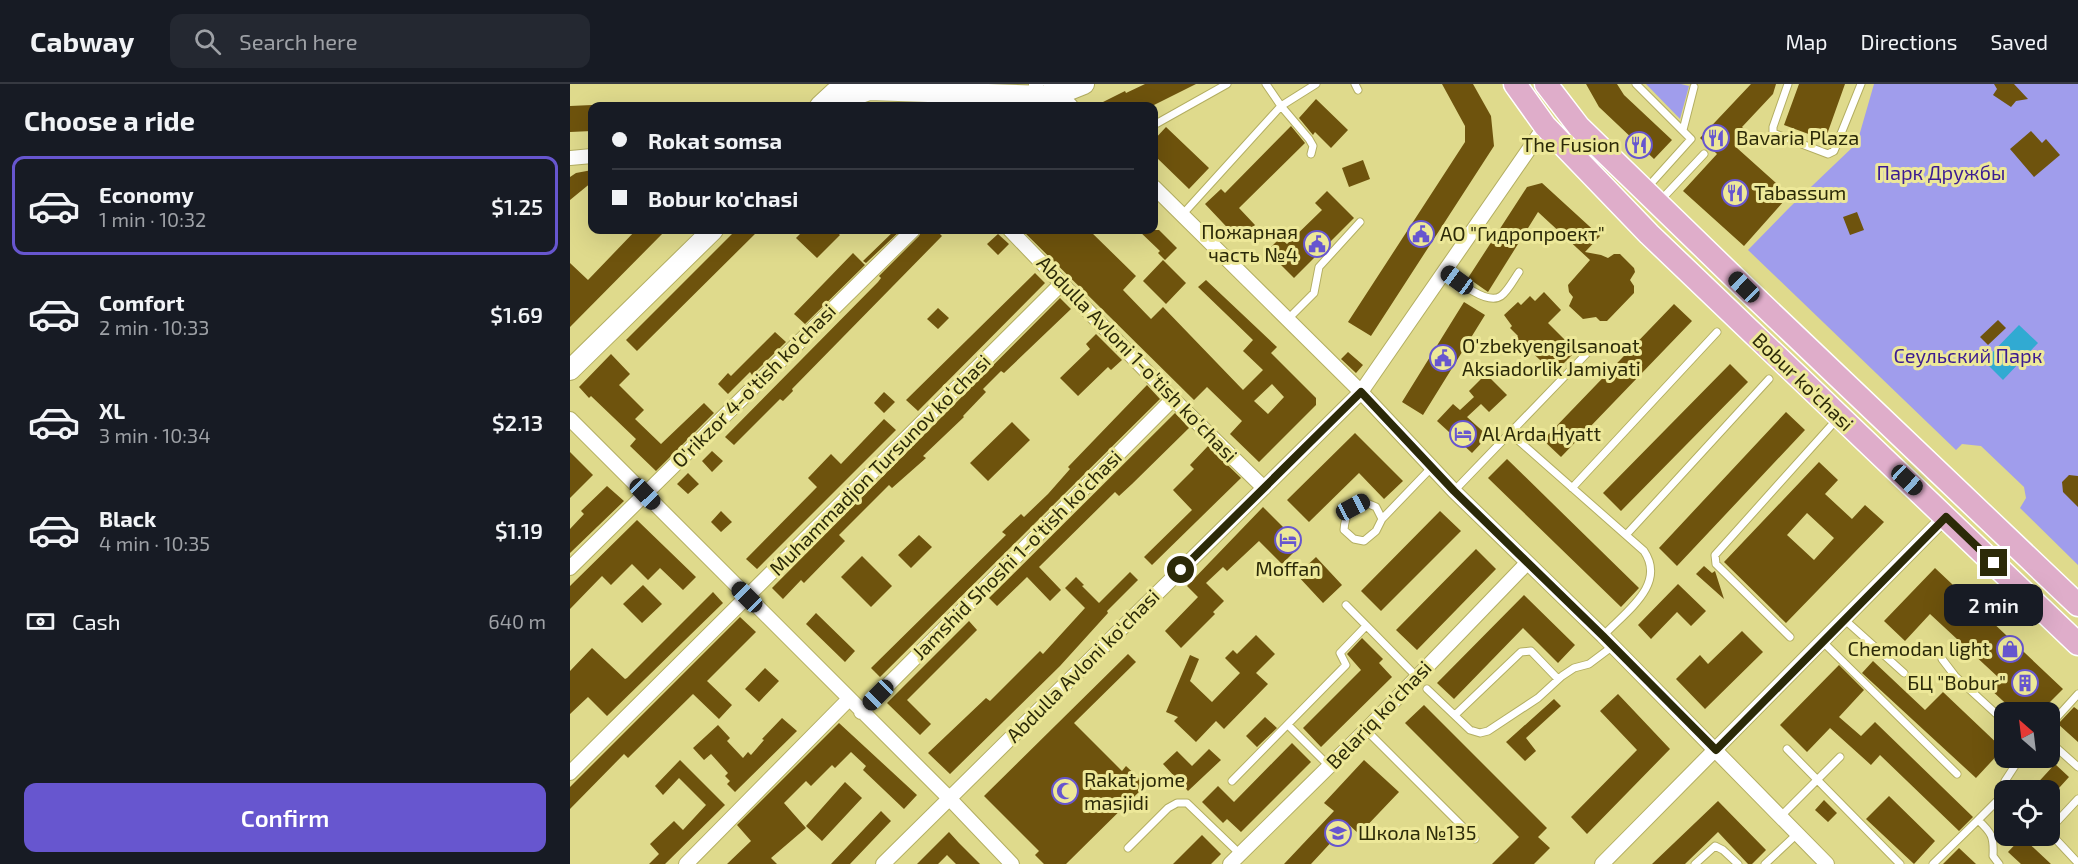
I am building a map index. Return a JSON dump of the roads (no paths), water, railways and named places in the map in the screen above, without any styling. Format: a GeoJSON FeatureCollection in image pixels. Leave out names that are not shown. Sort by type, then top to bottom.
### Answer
{"type":"FeatureCollection","features":[{"type":"Feature","properties":{"kind":"main road"},"geometry":{"type":"LineString","coordinates":[[826,102],[841,92],[869,87],[1048,95],[1084,84]]}},
{"type":"Feature","properties":{"kind":"main road","name":"Bobur ko'chasi"},"geometry":{"type":"LineString","coordinates":[[1515,84],[1545,126],[1649,234],[1839,416],[1938,525],[2078,644]]}},
{"type":"Feature","properties":{"kind":"main road","name":"Bobur ko'chasi"},"geometry":{"type":"LineString","coordinates":[[1546,84],[1579,127],[2078,605]]}},
{"type":"Feature","properties":{"kind":"main road"},"geometry":{"type":"LineString","coordinates":[[1649,234],[1657,233],[1668,222],[1657,203]]}},
{"type":"Feature","properties":{"kind":"main road"},"geometry":{"type":"LineString","coordinates":[[570,355],[692,234]]}},
{"type":"Feature","properties":{"kind":"main road"},"geometry":{"type":"LineString","coordinates":[[570,370],[709,234]]}},
{"type":"Feature","properties":{"kind":"main road"},"geometry":{"type":"LineString","coordinates":[[1792,371],[1797,356],[1812,352]]}},
{"type":"Feature","properties":{"kind":"street","name":"Abdulla Avloni ko'chasi"},"geometry":{"type":"LineString","coordinates":[[884,864],[1361,392],[1545,126]]}},
{"type":"Feature","properties":{"kind":"street"},"geometry":{"type":"LineString","coordinates":[[570,158],[588,156]]}},
{"type":"Feature","properties":{"kind":"street"},"geometry":{"type":"LineString","coordinates":[[1158,191],[1361,392],[1454,491],[1603,636],[1827,864]]}},
{"type":"Feature","properties":{"kind":"street","name":"O'rikzor 4-o'tish ko'chasi"},"geometry":{"type":"LineString","coordinates":[[570,568],[909,234]]}},
{"type":"Feature","properties":{"kind":"street","name":"Abdulla Avloni 1-o'tish ko'chasi"},"geometry":{"type":"LineString","coordinates":[[1014,234],[1173,399],[1264,488]]}},
{"type":"Feature","properties":{"kind":"street","name":"Muhammadjon Tursunov koʻchasi"},"geometry":{"type":"LineString","coordinates":[[570,773],[1062,283]]}},
{"type":"Feature","properties":{"kind":"street","name":"Jamshid Shoshi 1-o'tish ko'chasi"},"geometry":{"type":"LineString","coordinates":[[861,712],[1173,399]]}},
{"type":"Feature","properties":{"kind":"street"},"geometry":{"type":"LineString","coordinates":[[570,419],[949,798],[1012,864]]}},
{"type":"Feature","properties":{"kind":"street"},"geometry":{"type":"LineString","coordinates":[[1602,864],[1938,525]]}},
{"type":"Feature","properties":{"kind":"street","name":"Belariq ko'chasi"},"geometry":{"type":"LineString","coordinates":[[1235,859],[1366,730],[1527,563]]}},
{"type":"Feature","properties":{"kind":"street"},"geometry":{"type":"LineString","coordinates":[[686,864],[849,699]]}},
{"type":"Feature","properties":{"kind":"lane"},"geometry":{"type":"LineString","coordinates":[[1158,123],[1227,84]]}},
{"type":"Feature","properties":{"kind":"lane"},"geometry":{"type":"LineString","coordinates":[[1266,84],[1281,106],[1310,139],[1313,146],[1311,154]]}},
{"type":"Feature","properties":{"kind":"lane"},"geometry":{"type":"LineString","coordinates":[[1182,215],[1281,106],[1316,84]]}},
{"type":"Feature","properties":{"kind":"lane"},"geometry":{"type":"LineString","coordinates":[[1636,84],[1690,136],[1690,142],[1657,203]]}},
{"type":"Feature","properties":{"kind":"lane"},"geometry":{"type":"LineString","coordinates":[[1788,84],[1773,133],[1828,154],[1834,151],[1861,84]]}},
{"type":"Feature","properties":{"kind":"lane"},"geometry":{"type":"LineString","coordinates":[[1683,130],[1694,87]]}},
{"type":"Feature","properties":{"kind":"lane"},"geometry":{"type":"LineString","coordinates":[[1657,203],[1704,154]]}},
{"type":"Feature","properties":{"kind":"lane"},"geometry":{"type":"LineString","coordinates":[[1287,320],[1314,292],[1319,267],[1360,222]]}},
{"type":"Feature","properties":{"kind":"lane"},"geometry":{"type":"LineString","coordinates":[[1445,272],[1469,289],[1487,297],[1497,298],[1503,295],[1519,272]]}},
{"type":"Feature","properties":{"kind":"lane"},"geometry":{"type":"LineString","coordinates":[[1572,488],[1717,332]]}},
{"type":"Feature","properties":{"kind":"lane"},"geometry":{"type":"LineString","coordinates":[[1454,491],[1590,350]]}},
{"type":"Feature","properties":{"kind":"lane"},"geometry":{"type":"LineString","coordinates":[[1626,535],[1769,379]]}},
{"type":"Feature","properties":{"kind":"lane"},"geometry":{"type":"LineString","coordinates":[[1790,637],[1716,564],[1715,555],[1839,416]]}},
{"type":"Feature","properties":{"kind":"lane"},"geometry":{"type":"LineString","coordinates":[[1510,434],[1644,551],[1649,558],[1651,579],[1647,589],[1603,636]]}},
{"type":"Feature","properties":{"kind":"lane"},"geometry":{"type":"LineString","coordinates":[[1382,519],[1376,507],[1364,501],[1353,507],[1345,517],[1344,530],[1354,539],[1364,541],[1376,531],[1382,519],[1432,468]]}},
{"type":"Feature","properties":{"kind":"lane"},"geometry":{"type":"LineString","coordinates":[[1346,605],[1417,677]]}},
{"type":"Feature","properties":{"kind":"lane"},"geometry":{"type":"LineString","coordinates":[[1845,620],[1904,673]]}},
{"type":"Feature","properties":{"kind":"lane"},"geometry":{"type":"LineString","coordinates":[[1232,781],[1346,665],[1340,653],[1366,626]]}},
{"type":"Feature","properties":{"kind":"lane"},"geometry":{"type":"LineString","coordinates":[[1823,642],[1958,774]]}},
{"type":"Feature","properties":{"kind":"lane"},"geometry":{"type":"LineString","coordinates":[[1427,688],[1470,730],[1480,733],[1488,731],[1538,698],[1558,679],[1574,669],[1589,664],[1613,646]]}},
{"type":"Feature","properties":{"kind":"lane"},"geometry":{"type":"LineString","coordinates":[[1456,714],[1521,652],[1531,651],[1558,679]]}},
{"type":"Feature","properties":{"kind":"lane"},"geometry":{"type":"LineString","coordinates":[[1942,659],[1955,675],[1994,712]]}},
{"type":"Feature","properties":{"kind":"lane"},"geometry":{"type":"LineString","coordinates":[[2060,714],[2078,694]]}},
{"type":"Feature","properties":{"kind":"lane"},"geometry":{"type":"LineString","coordinates":[[1288,725],[1329,766]]}},
{"type":"Feature","properties":{"kind":"lane"},"geometry":{"type":"LineString","coordinates":[[1366,730],[1475,839]]}},
{"type":"Feature","properties":{"kind":"lane"},"geometry":{"type":"LineString","coordinates":[[1787,749],[1900,864]]}},
{"type":"Feature","properties":{"kind":"lane"},"geometry":{"type":"LineString","coordinates":[[2060,751],[2078,767]]}},
{"type":"Feature","properties":{"kind":"lane"},"geometry":{"type":"LineString","coordinates":[[1780,817],[1840,757]]}},
{"type":"Feature","properties":{"kind":"lane"},"geometry":{"type":"LineString","coordinates":[[1933,864],[1998,800],[2005,781],[2013,768]]}},
{"type":"Feature","properties":{"kind":"lane"},"geometry":{"type":"LineString","coordinates":[[2078,799],[2049,829],[2050,833],[2078,863]]}},
{"type":"Feature","properties":{"kind":"lane"},"geometry":{"type":"LineString","coordinates":[[1128,848],[1168,808],[1177,803],[1187,803],[1235,859]]}},
{"type":"Feature","properties":{"kind":"lane"},"geometry":{"type":"LineString","coordinates":[[1978,820],[1994,840],[1993,856],[1999,864]]}},
{"type":"Feature","properties":{"kind":"lane"},"geometry":{"type":"LineString","coordinates":[[1765,864],[1797,834]]}},
{"type":"Feature","properties":{"kind":"lane"},"geometry":{"type":"LineString","coordinates":[[1695,864],[1715,846],[1738,864]]}},
{"type":"Feature","properties":{"kind":"water"},"geometry":{"type":"Polygon","coordinates":[[[2019,325],[2038,343],[2003,380],[1984,361],[2019,325]]]}},
{"type":"Feature","properties":{"kind":"place","name":"Bavaria Plaza"},"geometry":{"type":"Point","coordinates":[1716,138]}},
{"type":"Feature","properties":{"kind":"place","name":"The Fusion"},"geometry":{"type":"Point","coordinates":[1639,145]}},
{"type":"Feature","properties":{"kind":"place","name":"Tabassum"},"geometry":{"type":"Point","coordinates":[1735,193]}},
{"type":"Feature","properties":{"kind":"place","name":"АО \"Гидропроект\""},"geometry":{"type":"Point","coordinates":[1421,234]}},
{"type":"Feature","properties":{"kind":"place","name":"Пожарная часть №4"},"geometry":{"type":"Point","coordinates":[1317,244]}},
{"type":"Feature","properties":{"kind":"place","name":"O'zbekyengilsanoat Aksiadorlik Jamiyati"},"geometry":{"type":"Point","coordinates":[1443,358]}},
{"type":"Feature","properties":{"kind":"place","name":"Al Arda Hyatt"},"geometry":{"type":"Point","coordinates":[1463,434]}},
{"type":"Feature","properties":{"kind":"place","name":"Moffan"},"geometry":{"type":"Point","coordinates":[1288,540]}},
{"type":"Feature","properties":{"kind":"place","name":"Chemodan light"},"geometry":{"type":"Point","coordinates":[2010,649]}},
{"type":"Feature","properties":{"kind":"place","name":"БЦ \"Bobur\""},"geometry":{"type":"Point","coordinates":[2025,683]}},
{"type":"Feature","properties":{"kind":"place","name":"Rakat jome masjidi"},"geometry":{"type":"Point","coordinates":[1065,791]}},
{"type":"Feature","properties":{"kind":"place","name":"Школа №135"},"geometry":{"type":"Point","coordinates":[1338,833]}},
{"type":"Feature","properties":{"kind":"park label","name":"Парк Дружбы"},"geometry":{"type":"Point","coordinates":[1941,173]}},
{"type":"Feature","properties":{"kind":"park label","name":"Сеульский Парк"},"geometry":{"type":"Point","coordinates":[1968,356]}}]}
